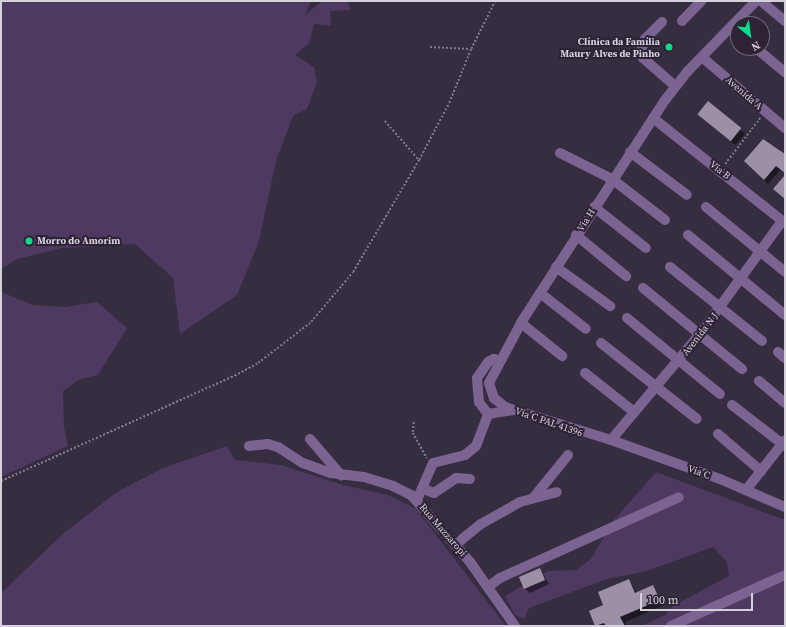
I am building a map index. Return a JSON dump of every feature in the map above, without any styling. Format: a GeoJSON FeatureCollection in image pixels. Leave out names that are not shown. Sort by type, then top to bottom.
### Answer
{"type":"FeatureCollection","features":[{"type":"Feature","properties":{"kind":"street"},"geometry":{"type":"LineString","coordinates":[[682,21],[701,1]]}},
{"type":"Feature","properties":{"kind":"street","name":"Via H"},"geometry":{"type":"LineString","coordinates":[[745,16],[756,1]]}},
{"type":"Feature","properties":{"kind":"street"},"geometry":{"type":"LineString","coordinates":[[761,1],[785,21]]}},
{"type":"Feature","properties":{"kind":"street"},"geometry":{"type":"LineString","coordinates":[[662,22],[645,39],[642,49],[643,58],[675,86]]}},
{"type":"Feature","properties":{"kind":"street","name":"Via H"},"geometry":{"type":"LineString","coordinates":[[491,394],[489,383],[499,361],[521,323],[612,178],[675,86],[730,34]]}},
{"type":"Feature","properties":{"kind":"street"},"geometry":{"type":"LineString","coordinates":[[766,56],[785,72]]}},
{"type":"Feature","properties":{"kind":"street","name":"Avenida A"},"geometry":{"type":"LineString","coordinates":[[703,58],[785,128]]}},
{"type":"Feature","properties":{"kind":"street","name":"Via B"},"geometry":{"type":"LineString","coordinates":[[652,118],[721,170],[783,222]]}},
{"type":"Feature","properties":{"kind":"street"},"geometry":{"type":"LineString","coordinates":[[630,152],[687,195]]}},
{"type":"Feature","properties":{"kind":"street"},"geometry":{"type":"LineString","coordinates":[[560,153],[612,178],[665,220]]}},
{"type":"Feature","properties":{"kind":"street"},"geometry":{"type":"LineString","coordinates":[[594,207],[646,248]]}},
{"type":"Feature","properties":{"kind":"street"},"geometry":{"type":"LineString","coordinates":[[706,207],[785,272]]}},
{"type":"Feature","properties":{"kind":"street","name":"Avenida N J"},"geometry":{"type":"LineString","coordinates":[[611,440],[679,361],[742,280],[783,222]]}},
{"type":"Feature","properties":{"kind":"street"},"geometry":{"type":"LineString","coordinates":[[576,235],[626,276]]}},
{"type":"Feature","properties":{"kind":"street"},"geometry":{"type":"LineString","coordinates":[[688,235],[785,315]]}},
{"type":"Feature","properties":{"kind":"street"},"geometry":{"type":"LineString","coordinates":[[556,267],[610,306]]}},
{"type":"Feature","properties":{"kind":"street"},"geometry":{"type":"LineString","coordinates":[[670,267],[762,341]]}},
{"type":"Feature","properties":{"kind":"street"},"geometry":{"type":"LineString","coordinates":[[643,288],[742,369]]}},
{"type":"Feature","properties":{"kind":"street"},"geometry":{"type":"LineString","coordinates":[[540,293],[586,329]]}},
{"type":"Feature","properties":{"kind":"street"},"geometry":{"type":"LineString","coordinates":[[627,318],[720,394]]}},
{"type":"Feature","properties":{"kind":"street"},"geometry":{"type":"LineString","coordinates":[[521,323],[562,356]]}},
{"type":"Feature","properties":{"kind":"street"},"geometry":{"type":"LineString","coordinates":[[601,343],[697,419]]}},
{"type":"Feature","properties":{"kind":"street"},"geometry":{"type":"LineString","coordinates":[[488,414],[479,402],[477,378],[488,362],[494,359],[499,361]]}},
{"type":"Feature","properties":{"kind":"street"},"geometry":{"type":"LineString","coordinates":[[586,373],[634,412]]}},
{"type":"Feature","properties":{"kind":"street"},"geometry":{"type":"LineString","coordinates":[[759,381],[785,403]]}},
{"type":"Feature","properties":{"kind":"street","name":"Via C PAL 41396"},"geometry":{"type":"LineString","coordinates":[[491,394],[499,403],[514,410],[611,440]]}},
{"type":"Feature","properties":{"kind":"street"},"geometry":{"type":"LineString","coordinates":[[732,405],[784,443],[746,490]]}},
{"type":"Feature","properties":{"kind":"street"},"geometry":{"type":"LineString","coordinates":[[488,414],[514,410]]}},
{"type":"Feature","properties":{"kind":"street"},"geometry":{"type":"LineString","coordinates":[[417,500],[424,489],[431,466],[470,452],[476,446],[488,414]]}},
{"type":"Feature","properties":{"kind":"street"},"geometry":{"type":"LineString","coordinates":[[718,434],[761,471]]}},
{"type":"Feature","properties":{"kind":"street"},"geometry":{"type":"LineString","coordinates":[[310,439],[341,474]]}},
{"type":"Feature","properties":{"kind":"street","name":"Via C"},"geometry":{"type":"LineString","coordinates":[[611,440],[746,490],[785,507]]}},
{"type":"Feature","properties":{"kind":"street","name":"Rua Mazzaropi"},"geometry":{"type":"LineString","coordinates":[[249,446],[268,444],[278,447],[303,463],[341,474],[364,477],[393,486],[417,500],[488,587],[515,626]]}},
{"type":"Feature","properties":{"kind":"street"},"geometry":{"type":"LineString","coordinates":[[534,497],[568,456]]}},
{"type":"Feature","properties":{"kind":"street"},"geometry":{"type":"LineString","coordinates":[[424,489],[434,493],[456,478],[470,479]]}},
{"type":"Feature","properties":{"kind":"street"},"geometry":{"type":"LineString","coordinates":[[455,545],[501,512],[534,497],[557,492]]}},
{"type":"Feature","properties":{"kind":"street"},"geometry":{"type":"LineString","coordinates":[[488,587],[500,578],[679,497]]}},
{"type":"Feature","properties":{"kind":"street"},"geometry":{"type":"LineString","coordinates":[[671,626],[785,575]]}},
{"type":"Feature","properties":{"kind":"path"},"geometry":{"type":"LineString","coordinates":[[1,481],[238,374],[290,339],[319,314],[353,272],[419,160],[449,103],[471,49],[495,1]]}},
{"type":"Feature","properties":{"kind":"path"},"geometry":{"type":"LineString","coordinates":[[430,46],[471,49]]}},
{"type":"Feature","properties":{"kind":"path"},"geometry":{"type":"LineString","coordinates":[[721,170],[765,112]]}},
{"type":"Feature","properties":{"kind":"path"},"geometry":{"type":"LineString","coordinates":[[385,121],[419,160]]}},
{"type":"Feature","properties":{"kind":"path"},"geometry":{"type":"LineString","coordinates":[[414,422],[412,424],[413,433],[431,466]]}},
{"type":"Feature","properties":{"kind":"shaded area"},"geometry":{"type":"Polygon","coordinates":[[[1,1],[311,1],[305,15],[322,1],[348,1],[350,10],[330,11],[331,26],[314,24],[309,43],[295,55],[314,67],[317,82],[307,109],[293,116],[276,161],[259,241],[237,295],[180,334],[173,278],[135,244],[62,248],[17,259],[1,269],[1,1]]]}},
{"type":"Feature","properties":{"kind":"shaded area"},"geometry":{"type":"Polygon","coordinates":[[[1,292],[33,305],[65,307],[97,302],[127,328],[98,375],[80,379],[63,391],[64,427],[68,446],[1,477],[1,292]]]}},
{"type":"Feature","properties":{"kind":"shaded area"},"geometry":{"type":"Polygon","coordinates":[[[227,446],[235,460],[281,465],[343,485],[388,495],[416,509],[506,626],[1,626],[1,593],[64,533],[117,492],[163,468],[227,446]]]}},
{"type":"Feature","properties":{"kind":"shaded area"},"geometry":{"type":"Polygon","coordinates":[[[656,472],[785,520],[785,626],[641,626],[665,615],[673,606],[729,576],[727,562],[713,547],[647,571],[607,579],[529,608],[524,619],[515,615],[505,596],[548,571],[576,570],[591,559],[614,520],[656,472]]]}},
{"type":"Feature","properties":{"kind":"building"},"geometry":{"type":"Polygon","coordinates":[[[708,101],[741,128],[731,141],[697,114],[708,101]]]}},
{"type":"Feature","properties":{"kind":"building"},"geometry":{"type":"Polygon","coordinates":[[[763,139],[785,154],[785,173],[776,166],[764,180],[744,161],[763,139]]]}},
{"type":"Feature","properties":{"kind":"building"},"geometry":{"type":"Polygon","coordinates":[[[785,175],[785,199],[773,189],[785,175]]]}},
{"type":"Feature","properties":{"kind":"building"},"geometry":{"type":"Polygon","coordinates":[[[540,568],[545,580],[524,589],[519,577],[540,568]]]}},
{"type":"Feature","properties":{"kind":"building"},"geometry":{"type":"Polygon","coordinates":[[[629,579],[635,593],[653,585],[660,600],[620,617],[625,626],[606,626],[604,623],[595,626],[589,611],[603,605],[598,592],[629,579]]]}},
{"type":"Feature","properties":{"kind":"place","name":"Clínica da Família Maury Alves de Pinho"},"geometry":{"type":"Point","coordinates":[669,47]}},
{"type":"Feature","properties":{"kind":"place","name":"Morro do Amorim"},"geometry":{"type":"Point","coordinates":[29,241]}}]}
